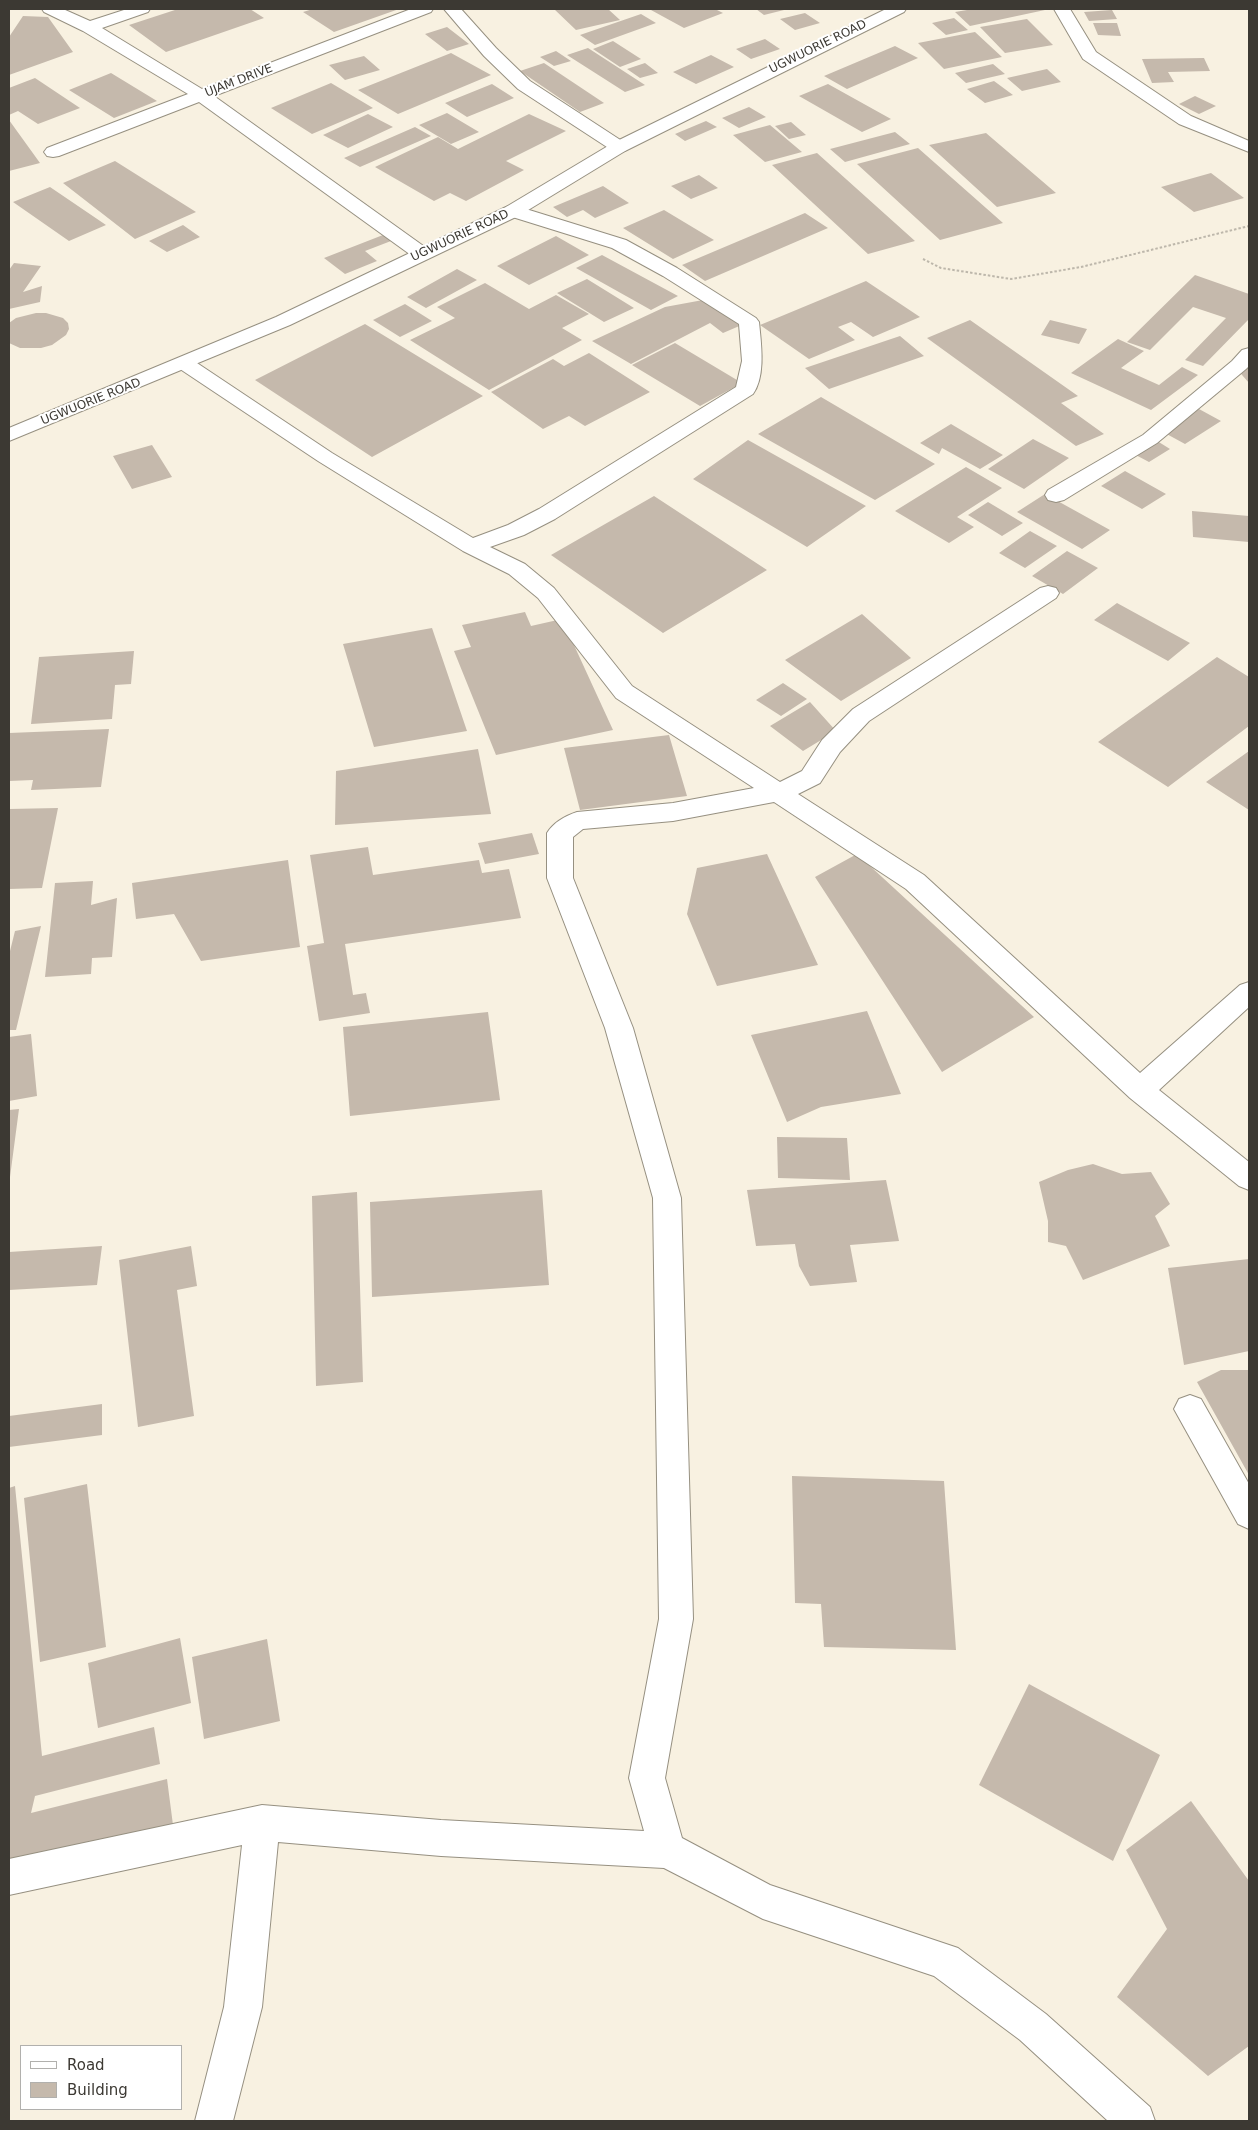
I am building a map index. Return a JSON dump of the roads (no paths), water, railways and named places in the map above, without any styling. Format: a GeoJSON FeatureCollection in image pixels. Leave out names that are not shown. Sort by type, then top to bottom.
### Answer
{"type":"FeatureCollection","features":[{"type":"Feature","properties":{"kind":"street"},"geometry":{"type":"LineString","coordinates":[[50,9],[89,27],[201,95],[422,254]]}},
{"type":"Feature","properties":{"kind":"street"},"geometry":{"type":"LineString","coordinates":[[89,27],[142,9]]}},
{"type":"Feature","properties":{"kind":"street","name":"UJAM DRIVE"},"geometry":{"type":"LineString","coordinates":[[54,152],[425,9]]}},
{"type":"Feature","properties":{"kind":"street"},"geometry":{"type":"LineString","coordinates":[[452,9],[490,52],[524,85],[620,147]]}},
{"type":"Feature","properties":{"kind":"street","name":"UGWUORIE ROAD"},"geometry":{"type":"LineString","coordinates":[[9,435],[283,321],[514,211],[620,147],[898,9]]}},
{"type":"Feature","properties":{"kind":"street"},"geometry":{"type":"LineString","coordinates":[[1062,9],[1089,55],[1185,120],[1249,147]]}},
{"type":"Feature","properties":{"kind":"street"},"geometry":{"type":"LineString","coordinates":[[471,546],[516,530],[547,514],[746,390],[752,361],[748,322],[670,272],[619,244],[514,211]]}},
{"type":"Feature","properties":{"kind":"street"},"geometry":{"type":"LineString","coordinates":[[1056,496],[1150,439],[1239,365],[1249,354]]}},
{"type":"Feature","properties":{"kind":"street"},"geometry":{"type":"LineString","coordinates":[[184,363],[325,457],[471,546],[517,569],[546,593],[624,692],[780,792],[915,882],[1140,1090],[1249,1178]]}},
{"type":"Feature","properties":{"kind":"street"},"geometry":{"type":"LineString","coordinates":[[667,1850],[647,1778],[676,1619],[667,1198],[619,1028],[560,878],[560,833],[577,821],[673,812],[780,792],[810,777],[831,746],[861,715],[1048,593]]}},
{"type":"Feature","properties":{"kind":"street"},"geometry":{"type":"LineString","coordinates":[[1140,1090],[1249,992]]}},
{"type":"Feature","properties":{"kind":"street"},"geometry":{"type":"LineString","coordinates":[[1190,1409],[1249,1514]]}},
{"type":"Feature","properties":{"kind":"street"},"geometry":{"type":"LineString","coordinates":[[214,2121],[243,2007],[262,1823]]}},
{"type":"Feature","properties":{"kind":"street"},"geometry":{"type":"LineString","coordinates":[[9,1877],[262,1823],[441,1838],[667,1850],[763,1901],[945,1961],[1033,2027],[1136,2121]]}}]}
